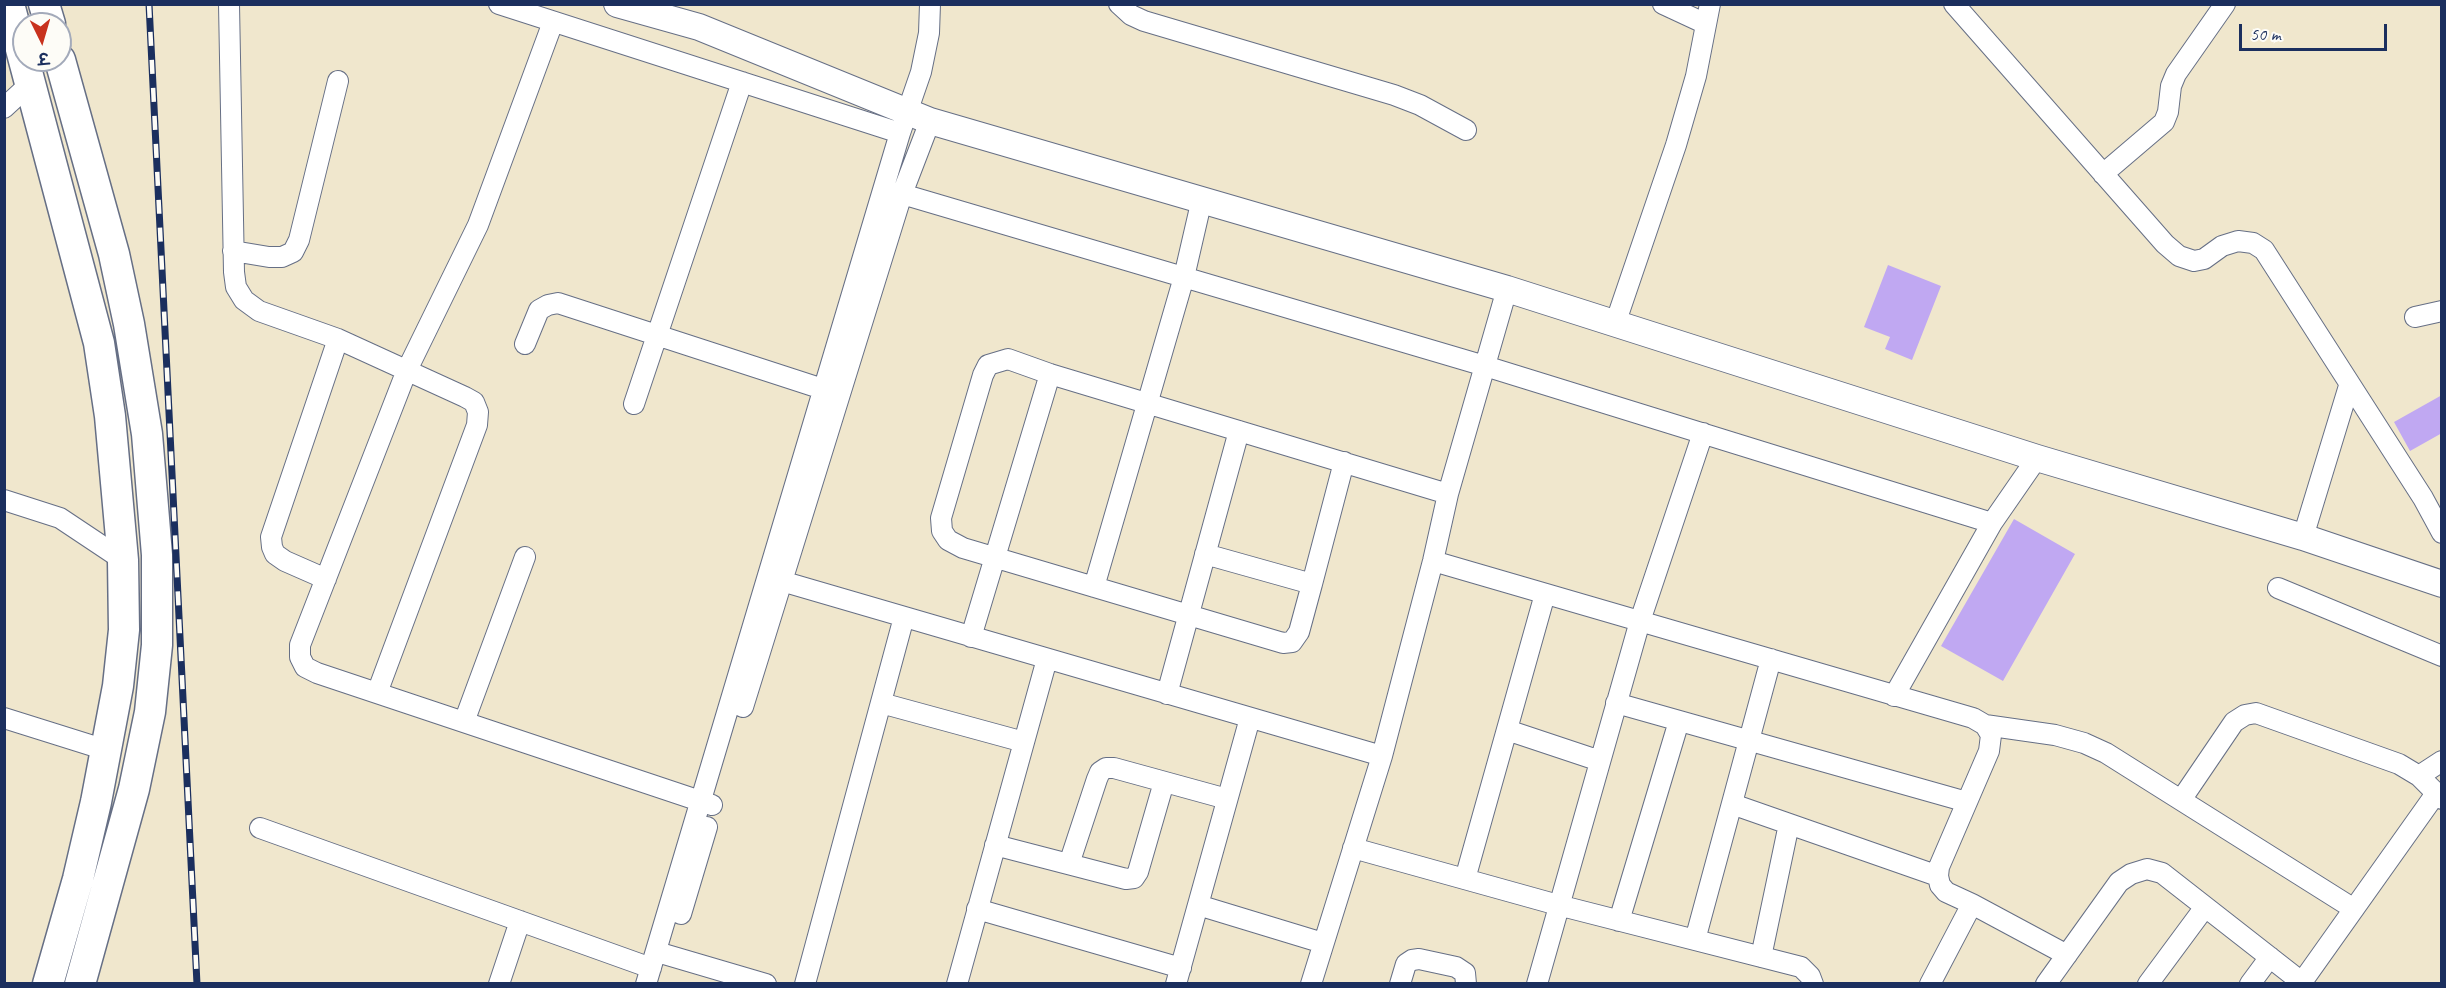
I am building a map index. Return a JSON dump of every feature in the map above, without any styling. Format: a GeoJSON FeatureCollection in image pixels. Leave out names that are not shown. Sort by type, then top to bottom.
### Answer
{"type":"FeatureCollection","features":[{"type":"Feature","properties":{"kind":"highway"},"geometry":{"type":"LineString","coordinates":[[9,4],[99,343],[110,416],[123,560],[124,630],[118,686],[78,879],[48,984]]}},
{"type":"Feature","properties":{"kind":"highway"},"geometry":{"type":"LineString","coordinates":[[63,72],[114,254],[129,324],[147,434],[157,555],[157,645],[150,712],[134,789],[80,984]]}},
{"type":"Feature","properties":{"kind":"main road"},"geometry":{"type":"LineString","coordinates":[[617,4],[699,27],[913,122],[1202,199],[1507,289],[2037,458],[2304,537],[2442,584]]}},
{"type":"Feature","properties":{"kind":"street"},"geometry":{"type":"LineString","coordinates":[[229,4],[233,251],[236,287],[244,300],[259,311],[338,339],[407,370],[474,402],[477,412],[477,425],[377,693]]}},
{"type":"Feature","properties":{"kind":"street"},"geometry":{"type":"LineString","coordinates":[[499,4],[742,82],[913,122]]}},
{"type":"Feature","properties":{"kind":"street"},"geometry":{"type":"LineString","coordinates":[[831,392],[902,194],[929,33],[930,4]]}},
{"type":"Feature","properties":{"kind":"street"},"geometry":{"type":"LineString","coordinates":[[1119,4],[1131,15],[1144,21],[1394,95],[1420,105],[1466,130]]}},
{"type":"Feature","properties":{"kind":"street"},"geometry":{"type":"LineString","coordinates":[[1615,324],[1676,145],[1696,76],[1708,14],[1664,4]]}},
{"type":"Feature","properties":{"kind":"street"},"geometry":{"type":"LineString","coordinates":[[1954,4],[2165,244],[2179,256],[2194,261],[2204,259],[2222,246],[2238,241],[2253,243],[2264,250],[2422,498],[2442,534]]}},
{"type":"Feature","properties":{"kind":"street"},"geometry":{"type":"LineString","coordinates":[[2103,174],[2164,122],[2168,112],[2171,86],[2176,74],[2225,4]]}},
{"type":"Feature","properties":{"kind":"street"},"geometry":{"type":"LineString","coordinates":[[553,22],[478,225],[407,370],[300,645],[300,657],[305,667],[316,673],[706,803]]}},
{"type":"Feature","properties":{"kind":"street"},"geometry":{"type":"LineString","coordinates":[[233,251],[269,257],[282,257],[293,252],[299,240],[338,81]]}},
{"type":"Feature","properties":{"kind":"street"},"geometry":{"type":"LineString","coordinates":[[634,404],[742,82]]}},
{"type":"Feature","properties":{"kind":"street"},"geometry":{"type":"LineString","coordinates":[[4,108],[30,84]]}},
{"type":"Feature","properties":{"kind":"street"},"geometry":{"type":"LineString","coordinates":[[656,968],[913,122]]}},
{"type":"Feature","properties":{"kind":"street"},"geometry":{"type":"LineString","coordinates":[[902,194],[1485,366],[1992,524]]}},
{"type":"Feature","properties":{"kind":"street"},"geometry":{"type":"LineString","coordinates":[[1094,587],[1184,277],[1202,199]]}},
{"type":"Feature","properties":{"kind":"street"},"geometry":{"type":"LineString","coordinates":[[1311,984],[1382,756],[1433,561],[1448,494],[1507,289]]}},
{"type":"Feature","properties":{"kind":"street"},"geometry":{"type":"LineString","coordinates":[[525,344],[539,310],[558,303],[656,337],[831,392]]}},
{"type":"Feature","properties":{"kind":"street"},"geometry":{"type":"LineString","coordinates":[[2415,317],[2442,311]]}},
{"type":"Feature","properties":{"kind":"street"},"geometry":{"type":"LineString","coordinates":[[326,579],[285,561],[276,554],[272,547],[271,537],[338,339]]}},
{"type":"Feature","properties":{"kind":"street"},"geometry":{"type":"LineString","coordinates":[[1344,462],[1299,632],[1292,642],[1282,643],[963,548],[948,540],[942,531],[941,518],[983,375],[988,365],[1008,359],[1050,374],[1344,462],[1448,494]]}},
{"type":"Feature","properties":{"kind":"street"},"geometry":{"type":"LineString","coordinates":[[971,637],[1050,374]]}},
{"type":"Feature","properties":{"kind":"street"},"geometry":{"type":"LineString","coordinates":[[2304,537],[2349,386]]}},
{"type":"Feature","properties":{"kind":"street"},"geometry":{"type":"LineString","coordinates":[[1167,694],[1239,431]]}},
{"type":"Feature","properties":{"kind":"street"},"geometry":{"type":"LineString","coordinates":[[1536,984],[1640,621],[1703,433]]}},
{"type":"Feature","properties":{"kind":"street"},"geometry":{"type":"LineString","coordinates":[[1894,696],[1992,524],[2037,458]]}},
{"type":"Feature","properties":{"kind":"street"},"geometry":{"type":"LineString","coordinates":[[4,500],[60,518],[123,560]]}},
{"type":"Feature","properties":{"kind":"street"},"geometry":{"type":"LineString","coordinates":[[1206,554],[1312,584]]}},
{"type":"Feature","properties":{"kind":"street"},"geometry":{"type":"LineString","coordinates":[[464,722],[525,557]]}},
{"type":"Feature","properties":{"kind":"street"},"geometry":{"type":"LineString","coordinates":[[1433,561],[1973,718],[1985,724],[2055,735],[2084,743],[2106,753],[2354,909]]}},
{"type":"Feature","properties":{"kind":"street"},"geometry":{"type":"LineString","coordinates":[[775,579],[1382,756]]}},
{"type":"Feature","properties":{"kind":"street"},"geometry":{"type":"LineString","coordinates":[[2278,588],[2442,656]]}},
{"type":"Feature","properties":{"kind":"street"},"geometry":{"type":"LineString","coordinates":[[1465,879],[1545,594]]}},
{"type":"Feature","properties":{"kind":"street"},"geometry":{"type":"LineString","coordinates":[[805,984],[904,617]]}},
{"type":"Feature","properties":{"kind":"street"},"geometry":{"type":"LineString","coordinates":[[957,984],[1047,659]]}},
{"type":"Feature","properties":{"kind":"street"},"geometry":{"type":"LineString","coordinates":[[1695,940],[1771,660]]}},
{"type":"Feature","properties":{"kind":"street"},"geometry":{"type":"LineString","coordinates":[[881,703],[1024,742]]}},
{"type":"Feature","properties":{"kind":"street"},"geometry":{"type":"LineString","coordinates":[[1616,703],[1967,802]]}},
{"type":"Feature","properties":{"kind":"street"},"geometry":{"type":"LineString","coordinates":[[2046,984],[2120,882],[2131,874],[2147,869],[2162,873],[2303,983],[2354,909],[2439,795],[2419,776],[2398,764],[2256,713],[2245,715],[2234,722],[2181,800]]}},
{"type":"Feature","properties":{"kind":"street"},"geometry":{"type":"LineString","coordinates":[[4,718],[106,750]]}},
{"type":"Feature","properties":{"kind":"street"},"geometry":{"type":"LineString","coordinates":[[978,909],[1179,976],[1250,718]]}},
{"type":"Feature","properties":{"kind":"street"},"geometry":{"type":"LineString","coordinates":[[1619,921],[1679,721]]}},
{"type":"Feature","properties":{"kind":"street"},"geometry":{"type":"LineString","coordinates":[[1985,724],[1991,735],[1989,751],[1939,867],[1940,885],[1946,892],[2067,955]]}},
{"type":"Feature","properties":{"kind":"street"},"geometry":{"type":"LineString","coordinates":[[1507,730],[1600,760]]}},
{"type":"Feature","properties":{"kind":"street"},"geometry":{"type":"LineString","coordinates":[[2419,776],[2442,760]]}},
{"type":"Feature","properties":{"kind":"street"},"geometry":{"type":"LineString","coordinates":[[1069,864],[1100,772],[1114,768],[1227,799]]}},
{"type":"Feature","properties":{"kind":"street"},"geometry":{"type":"LineString","coordinates":[[995,845],[1126,879],[1134,878],[1138,872],[1164,782]]}},
{"type":"Feature","properties":{"kind":"street"},"geometry":{"type":"LineString","coordinates":[[1732,804],[1938,876]]}},
{"type":"Feature","properties":{"kind":"street"},"geometry":{"type":"LineString","coordinates":[[1761,957],[1789,824]]}},
{"type":"Feature","properties":{"kind":"street"},"geometry":{"type":"LineString","coordinates":[[260,828],[656,968],[766,984]]}},
{"type":"Feature","properties":{"kind":"street"},"geometry":{"type":"LineString","coordinates":[[1353,848],[1558,905],[1801,967],[1810,976],[1812,984]]}},
{"type":"Feature","properties":{"kind":"street"},"geometry":{"type":"LineString","coordinates":[[1930,984],[1972,904]]}},
{"type":"Feature","properties":{"kind":"street"},"geometry":{"type":"LineString","coordinates":[[1198,906],[1323,943]]}},
{"type":"Feature","properties":{"kind":"street"},"geometry":{"type":"LineString","coordinates":[[2148,984],[2205,907]]}},
{"type":"Feature","properties":{"kind":"street"},"geometry":{"type":"LineString","coordinates":[[499,984],[520,921]]}},
{"type":"Feature","properties":{"kind":"street"},"geometry":{"type":"LineString","coordinates":[[2250,984],[2270,957]]}},
{"type":"Feature","properties":{"kind":"street"},"geometry":{"type":"LineString","coordinates":[[1400,984],[1406,964],[1419,959],[1456,967],[1465,973],[1466,984]]}},
{"type":"Feature","properties":{"kind":"building"},"geometry":{"type":"Polygon","coordinates":[[[1888,265],[1941,286],[1912,360],[1885,349],[1890,337],[1864,327],[1888,265]]]}},
{"type":"Feature","properties":{"kind":"building"},"geometry":{"type":"Polygon","coordinates":[[[2442,395],[2442,433],[2410,451],[2394,422],[2442,395]]]}},
{"type":"Feature","properties":{"kind":"building"},"geometry":{"type":"Polygon","coordinates":[[[2014,519],[2075,554],[2003,681],[1941,646],[2014,519]]]}},
{"type":"Feature","properties":{"kind":"railway"},"geometry":{"type":"LineString","coordinates":[[149,4],[197,984]]}}]}
